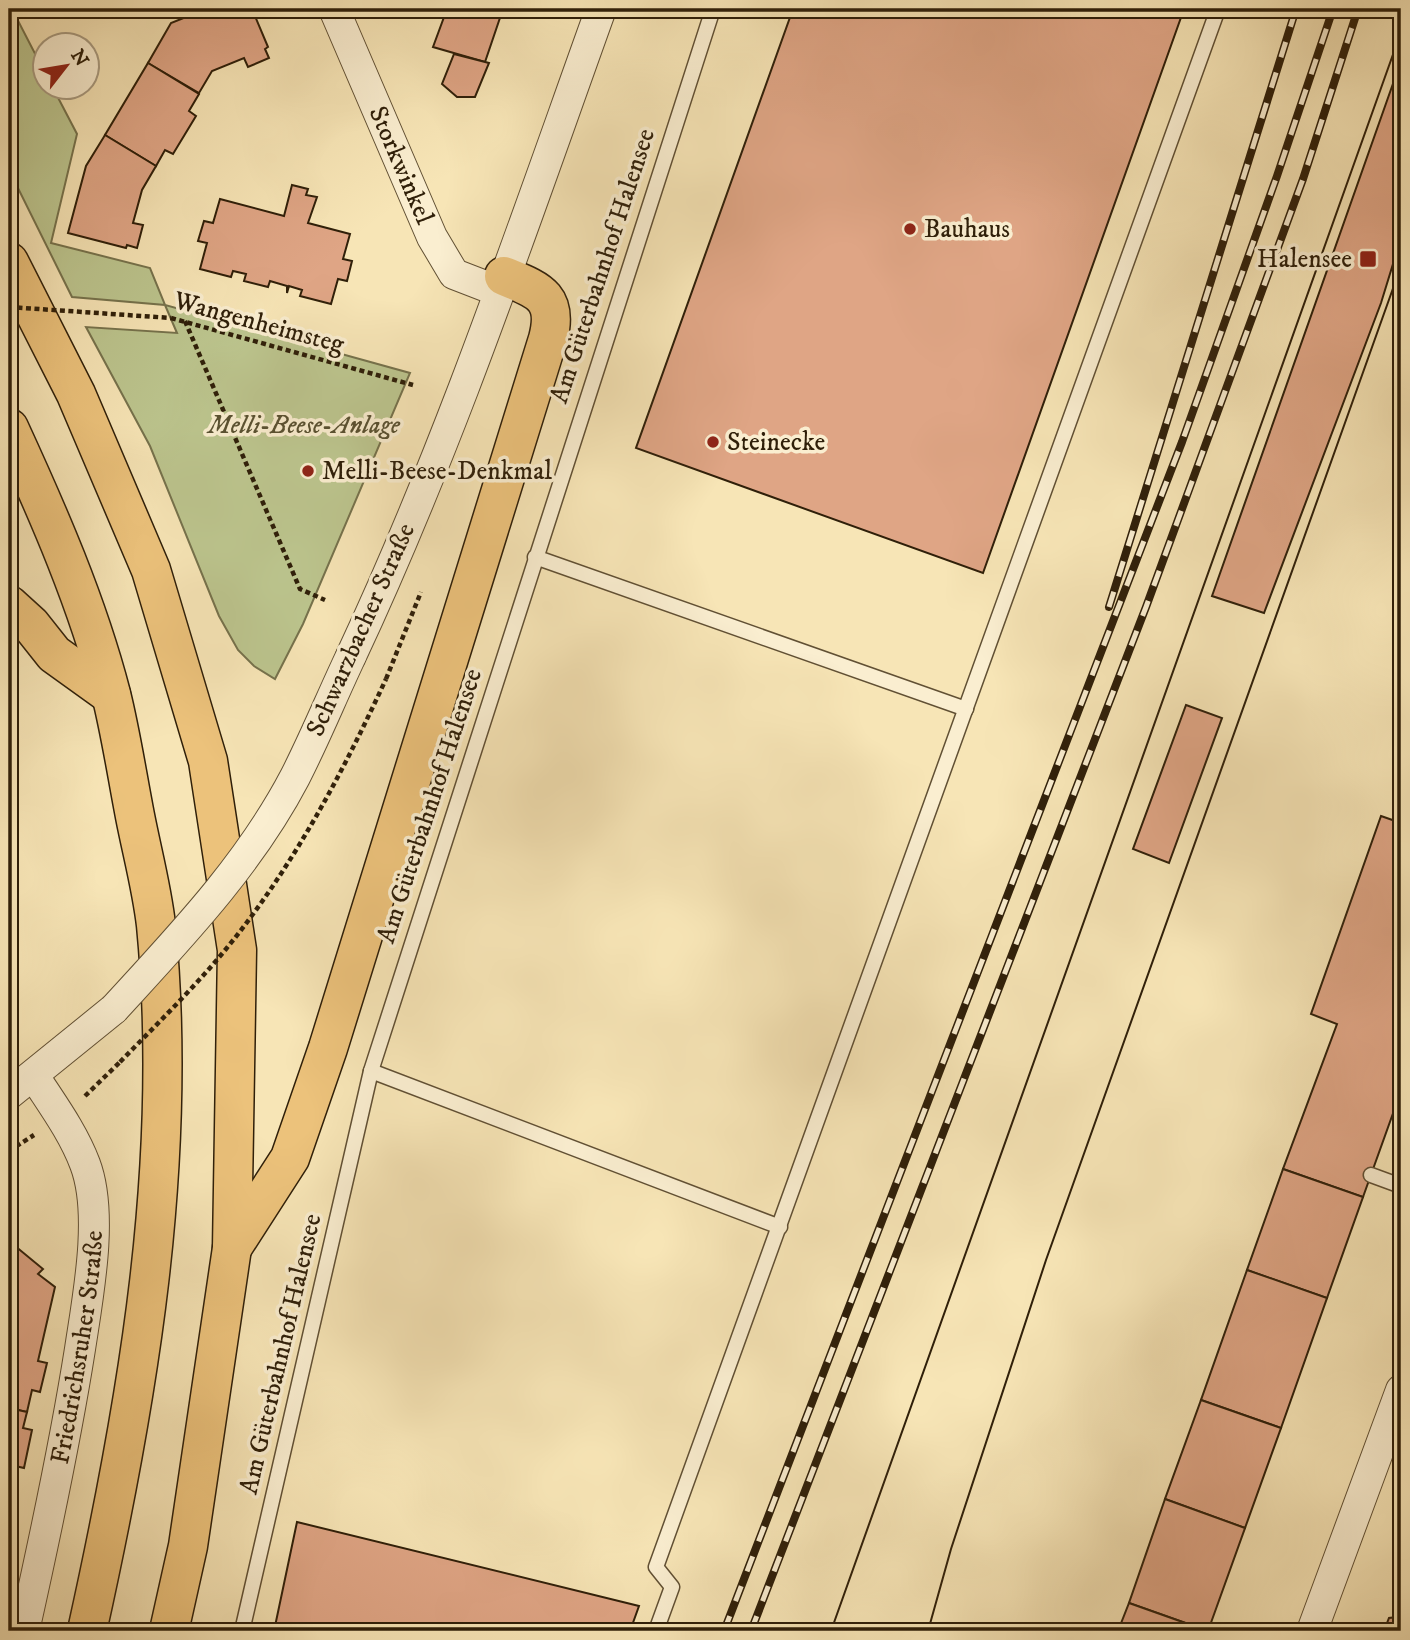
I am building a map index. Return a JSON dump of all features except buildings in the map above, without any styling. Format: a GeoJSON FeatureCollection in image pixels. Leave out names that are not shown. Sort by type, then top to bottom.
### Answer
{"type":"FeatureCollection","features":[{"type":"Feature","properties":{"kind":"highway"},"geometry":{"type":"LineString","coordinates":[[9,261],[116,481],[150,570],[208,761],[237,950],[232,1248],[188,1546],[169,1631]]}},
{"type":"Feature","properties":{"kind":"highway"},"geometry":{"type":"LineString","coordinates":[[232,1248],[290,1158],[328,1048],[548,339],[552,323],[551,310],[541,291],[501,283]]}},
{"type":"Feature","properties":{"kind":"highway"},"geometry":{"type":"LineString","coordinates":[[9,428],[82,599],[111,695],[156,923],[163,1048],[162,1159],[145,1315],[110,1525],[87,1631]]}},
{"type":"Feature","properties":{"kind":"highway"},"geometry":{"type":"LineString","coordinates":[[9,604],[32,625],[54,654],[111,695]]}},
{"type":"Feature","properties":{"kind":"street","name":"Storkwinkel"},"geometry":{"type":"LineString","coordinates":[[334,9],[432,237],[454,274],[501,283]]}},
{"type":"Feature","properties":{"kind":"street","name":"Schwarzbacher Straße"},"geometry":{"type":"LineString","coordinates":[[9,1094],[114,1009],[225,884],[295,778],[391,568],[501,283],[601,9]]}},
{"type":"Feature","properties":{"kind":"street","name":"Friedrichsruher Straße"},"geometry":{"type":"LineString","coordinates":[[24,1631],[63,1457],[90,1282],[94,1227],[86,1166],[68,1128],[34,1076]]}},
{"type":"Feature","properties":{"kind":"street"},"geometry":{"type":"LineString","coordinates":[[1312,1631],[1401,1390]]}},
{"type":"Feature","properties":{"kind":"lane","name":"Am Güterbahnhof Halensee"},"geometry":{"type":"LineString","coordinates":[[242,1631],[371,1071],[713,9]]}},
{"type":"Feature","properties":{"kind":"lane"},"geometry":{"type":"LineString","coordinates":[[656,1631],[673,1587],[656,1567],[1218,9]]}},
{"type":"Feature","properties":{"kind":"lane"},"geometry":{"type":"LineString","coordinates":[[535,557],[967,709]]}},
{"type":"Feature","properties":{"kind":"lane"},"geometry":{"type":"LineString","coordinates":[[371,1071],[780,1227]]}},
{"type":"Feature","properties":{"kind":"lane"},"geometry":{"type":"LineString","coordinates":[[1371,1175],[1401,1186]]}},
{"type":"Feature","properties":{"kind":"path","name":"Wangenheimsteg"},"geometry":{"type":"LineString","coordinates":[[9,307],[171,318],[413,385]]}},
{"type":"Feature","properties":{"kind":"path"},"geometry":{"type":"LineString","coordinates":[[185,321],[300,589],[325,600]]}},
{"type":"Feature","properties":{"kind":"path"},"geometry":{"type":"LineString","coordinates":[[83,1098],[120,1062]]}},
{"type":"Feature","properties":{"kind":"path"},"geometry":{"type":"LineString","coordinates":[[9,1151],[25,1142]]}},
{"type":"Feature","properties":{"kind":"green space"},"geometry":{"type":"Polygon","coordinates":[[[9,9],[12,9],[32,48],[32,102],[60,102],[77,134],[51,243],[150,268],[165,305],[72,297],[9,170],[9,9]]]}},
{"type":"Feature","properties":{"kind":"green space","name":"Melli-Beese-Anlage"},"geometry":{"type":"Polygon","coordinates":[[[165,305],[410,373],[303,624],[275,679],[254,666],[238,650],[219,616],[150,446],[86,327],[177,333],[165,305]]]}},
{"type":"Feature","properties":{"kind":"tram line"},"geometry":{"type":"LineString","coordinates":[[831,1631],[1401,32]]}},
{"type":"Feature","properties":{"kind":"tram line"},"geometry":{"type":"LineString","coordinates":[[928,1631],[951,1549],[1046,1260],[1401,266]]}},
{"type":"Feature","properties":{"kind":"railway"},"geometry":{"type":"LineString","coordinates":[[1109,607],[1296,9]]}},
{"type":"Feature","properties":{"kind":"railway"},"geometry":{"type":"LineString","coordinates":[[724,1631],[1182,442],[1277,176],[1333,9]]}},
{"type":"Feature","properties":{"kind":"railway"},"geometry":{"type":"LineString","coordinates":[[751,1631],[1146,607],[1303,179],[1358,9]]}},
{"type":"Feature","properties":{"kind":"place","name":"Bauhaus"},"geometry":{"type":"Point","coordinates":[910,229]}},
{"type":"Feature","properties":{"kind":"place","name":"Halensee"},"geometry":{"type":"Point","coordinates":[1368,259]}},
{"type":"Feature","properties":{"kind":"place","name":"Steinecke"},"geometry":{"type":"Point","coordinates":[713,442]}},
{"type":"Feature","properties":{"kind":"place","name":"Melli-Beese-Denkmal"},"geometry":{"type":"Point","coordinates":[308,471]}}]}
